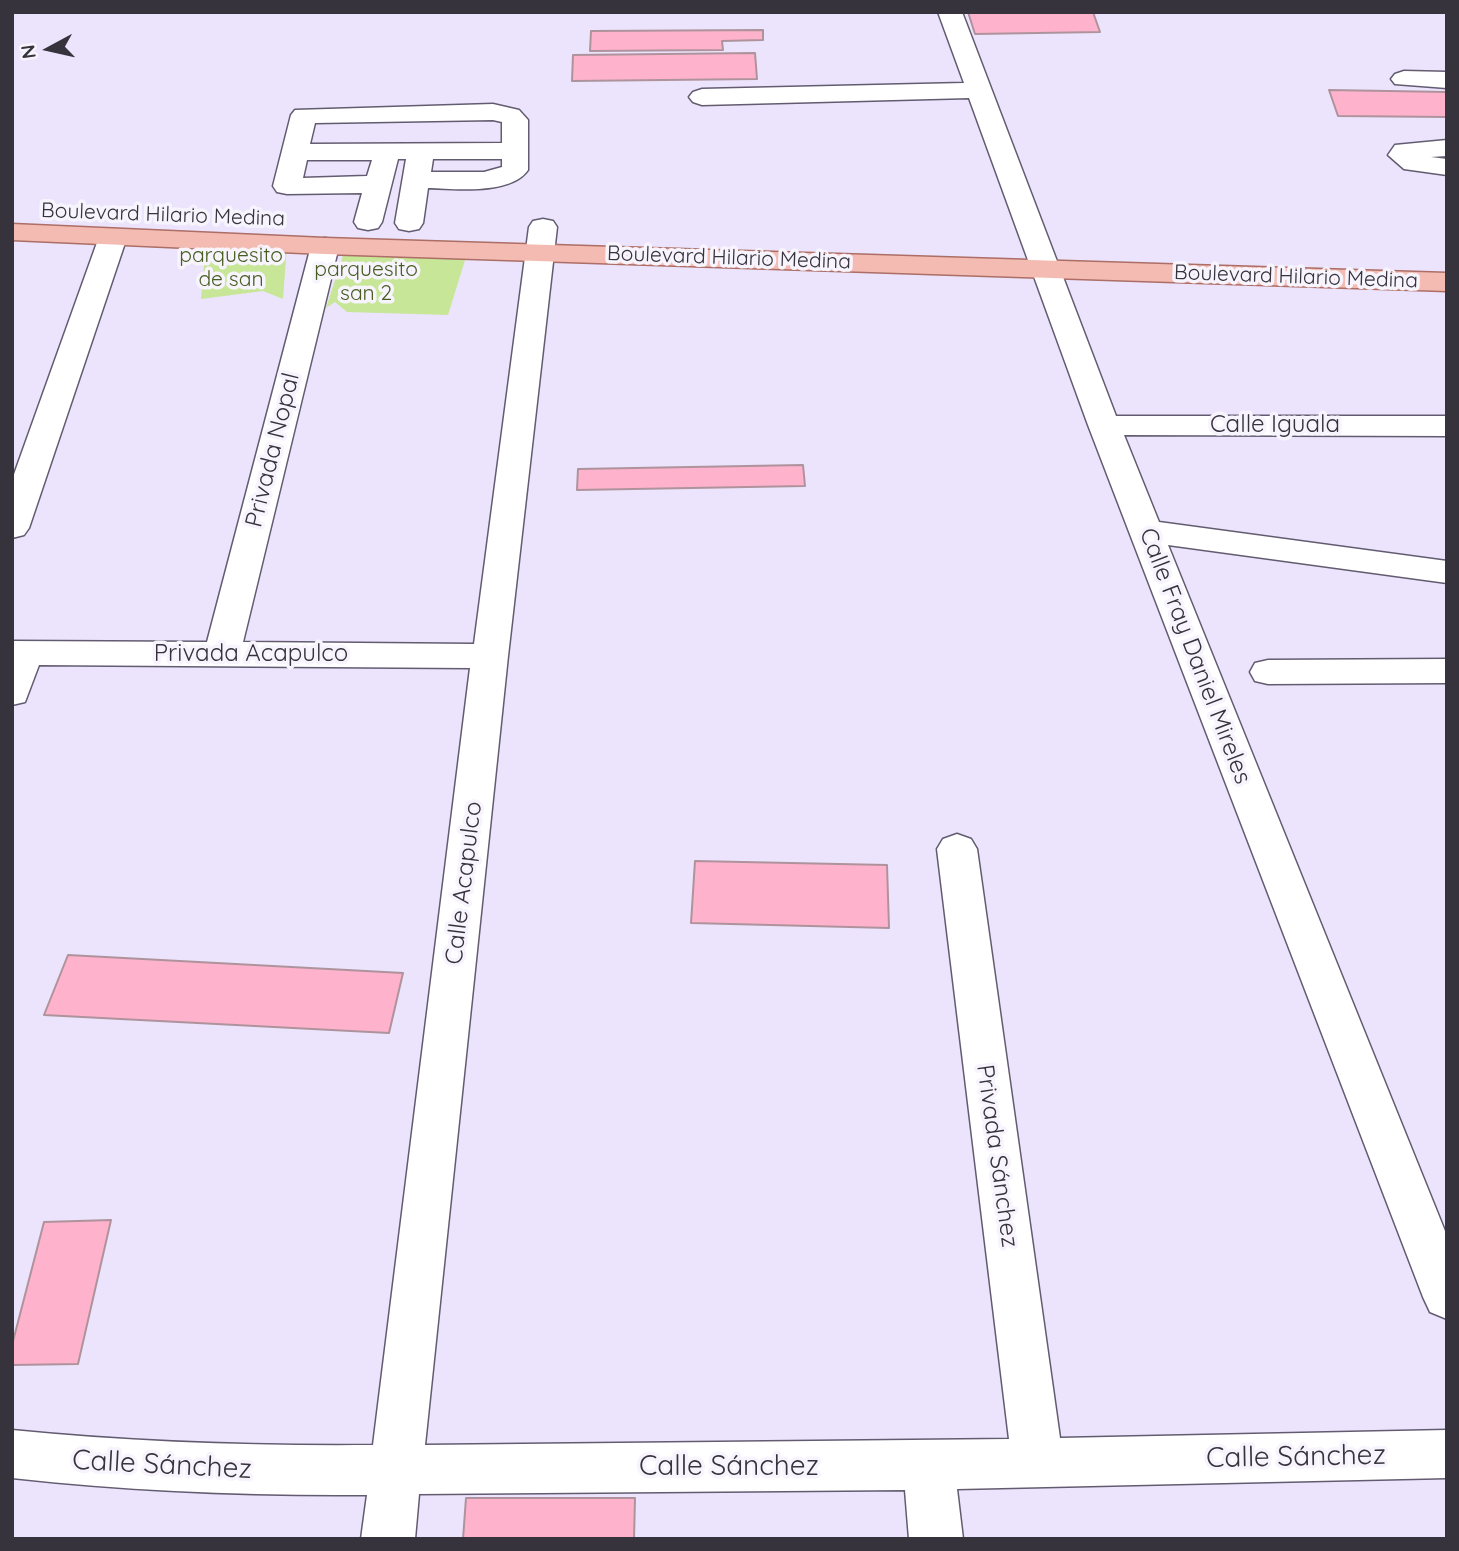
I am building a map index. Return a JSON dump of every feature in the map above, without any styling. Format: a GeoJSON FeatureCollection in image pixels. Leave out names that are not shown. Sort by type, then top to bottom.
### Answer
{"type":"FeatureCollection","features":[{"type":"Feature","properties":{"kind":"main road","name":"Boulevard Hilario Medina"},"geometry":{"type":"LineString","coordinates":[[12,209],[409,223],[541,239]]}},
{"type":"Feature","properties":{"kind":"main road","name":"Boulevard Hilario Medina"},"geometry":{"type":"LineString","coordinates":[[12,232],[325,246],[541,239],[1042,256],[1447,282]]}},
{"type":"Feature","properties":{"kind":"main road","name":"Boulevard Hilario Medina"},"geometry":{"type":"LineString","coordinates":[[1042,256],[1447,257]]}},
{"type":"Feature","properties":{"kind":"street","name":"Calle Fray Daniel Mireles"},"geometry":{"type":"LineString","coordinates":[[950,12],[1104,425],[1447,1297]]}},
{"type":"Feature","properties":{"kind":"street"},"geometry":{"type":"LineString","coordinates":[[1404,79],[1447,80]]}},
{"type":"Feature","properties":{"kind":"street"},"geometry":{"type":"LineString","coordinates":[[702,97],[978,90]]}},
{"type":"Feature","properties":{"kind":"street"},"geometry":{"type":"LineString","coordinates":[[380,184],[287,186],[304,115],[493,112],[510,115],[514,120],[515,170],[504,178],[418,180]]}},
{"type":"Feature","properties":{"kind":"street"},"geometry":{"type":"LineString","coordinates":[[368,222],[396,114]]}},
{"type":"Feature","properties":{"kind":"street"},"geometry":{"type":"LineString","coordinates":[[409,223],[418,180],[424,114]]}},
{"type":"Feature","properties":{"kind":"street"},"geometry":{"type":"LineString","coordinates":[[1447,148],[1412,149],[1401,155],[1413,163],[1447,167]]}},
{"type":"Feature","properties":{"kind":"street"},"geometry":{"type":"LineString","coordinates":[[296,152],[516,150]]}},
{"type":"Feature","properties":{"kind":"street"},"geometry":{"type":"LineString","coordinates":[[12,528],[113,237]]}},
{"type":"Feature","properties":{"kind":"street","name":"Calle Acapulco"},"geometry":{"type":"LineString","coordinates":[[388,1539],[541,239]]}},
{"type":"Feature","properties":{"kind":"street","name":"Privada Nopal"},"geometry":{"type":"LineString","coordinates":[[222,654],[325,246]]}},
{"type":"Feature","properties":{"kind":"street","name":"Calle Iguala"},"geometry":{"type":"LineString","coordinates":[[1104,425],[1447,426]]}},
{"type":"Feature","properties":{"kind":"street"},"geometry":{"type":"LineString","coordinates":[[1146,531],[1447,572]]}},
{"type":"Feature","properties":{"kind":"street"},"geometry":{"type":"LineString","coordinates":[[12,693],[18,654]]}},
{"type":"Feature","properties":{"kind":"street","name":"Privada Acapulco"},"geometry":{"type":"LineString","coordinates":[[18,654],[490,656]]}},
{"type":"Feature","properties":{"kind":"street"},"geometry":{"type":"LineString","coordinates":[[1268,671],[1447,671]]}},
{"type":"Feature","properties":{"kind":"street","name":"Privada Sánchez"},"geometry":{"type":"LineString","coordinates":[[957,849],[1038,1463]]}},
{"type":"Feature","properties":{"kind":"street","name":"Calle Sánchez"},"geometry":{"type":"LineString","coordinates":[[12,1454],[87,1462],[258,1471],[928,1465],[1447,1454]]}},
{"type":"Feature","properties":{"kind":"street"},"geometry":{"type":"LineString","coordinates":[[928,1465],[936,1539]]}},
{"type":"Feature","properties":{"kind":"green space","name":"parquesito de san"},"geometry":{"type":"Polygon","coordinates":[[[206,243],[287,245],[283,299],[263,291],[201,299],[206,243]]]}},
{"type":"Feature","properties":{"kind":"green space","name":"parquesito san 2"},"geometry":{"type":"Polygon","coordinates":[[[344,252],[466,257],[448,315],[347,312],[335,302],[326,308],[344,252]]]}},
{"type":"Feature","properties":{"kind":"building"},"geometry":{"type":"Polygon","coordinates":[[[968,12],[1093,12],[1100,32],[975,34],[968,12]]]}},
{"type":"Feature","properties":{"kind":"building"},"geometry":{"type":"Polygon","coordinates":[[[763,30],[763,40],[722,41],[723,50],[590,51],[591,31],[763,30]]]}},
{"type":"Feature","properties":{"kind":"building"},"geometry":{"type":"Polygon","coordinates":[[[755,53],[757,79],[572,81],[573,55],[755,53]]]}},
{"type":"Feature","properties":{"kind":"building"},"geometry":{"type":"Polygon","coordinates":[[[1329,90],[1447,92],[1447,117],[1338,116],[1329,90]]]}},
{"type":"Feature","properties":{"kind":"building"},"geometry":{"type":"Polygon","coordinates":[[[803,465],[805,486],[577,490],[578,469],[803,465]]]}},
{"type":"Feature","properties":{"kind":"building"},"geometry":{"type":"Polygon","coordinates":[[[695,861],[887,865],[889,928],[691,923],[695,861]]]}},
{"type":"Feature","properties":{"kind":"building"},"geometry":{"type":"Polygon","coordinates":[[[68,955],[403,973],[389,1033],[44,1015],[68,955]]]}},
{"type":"Feature","properties":{"kind":"building"},"geometry":{"type":"Polygon","coordinates":[[[111,1220],[78,1364],[12,1365],[12,1345],[44,1222],[111,1220]]]}},
{"type":"Feature","properties":{"kind":"building"},"geometry":{"type":"Polygon","coordinates":[[[466,1498],[635,1498],[634,1539],[463,1539],[466,1498]]]}}]}
